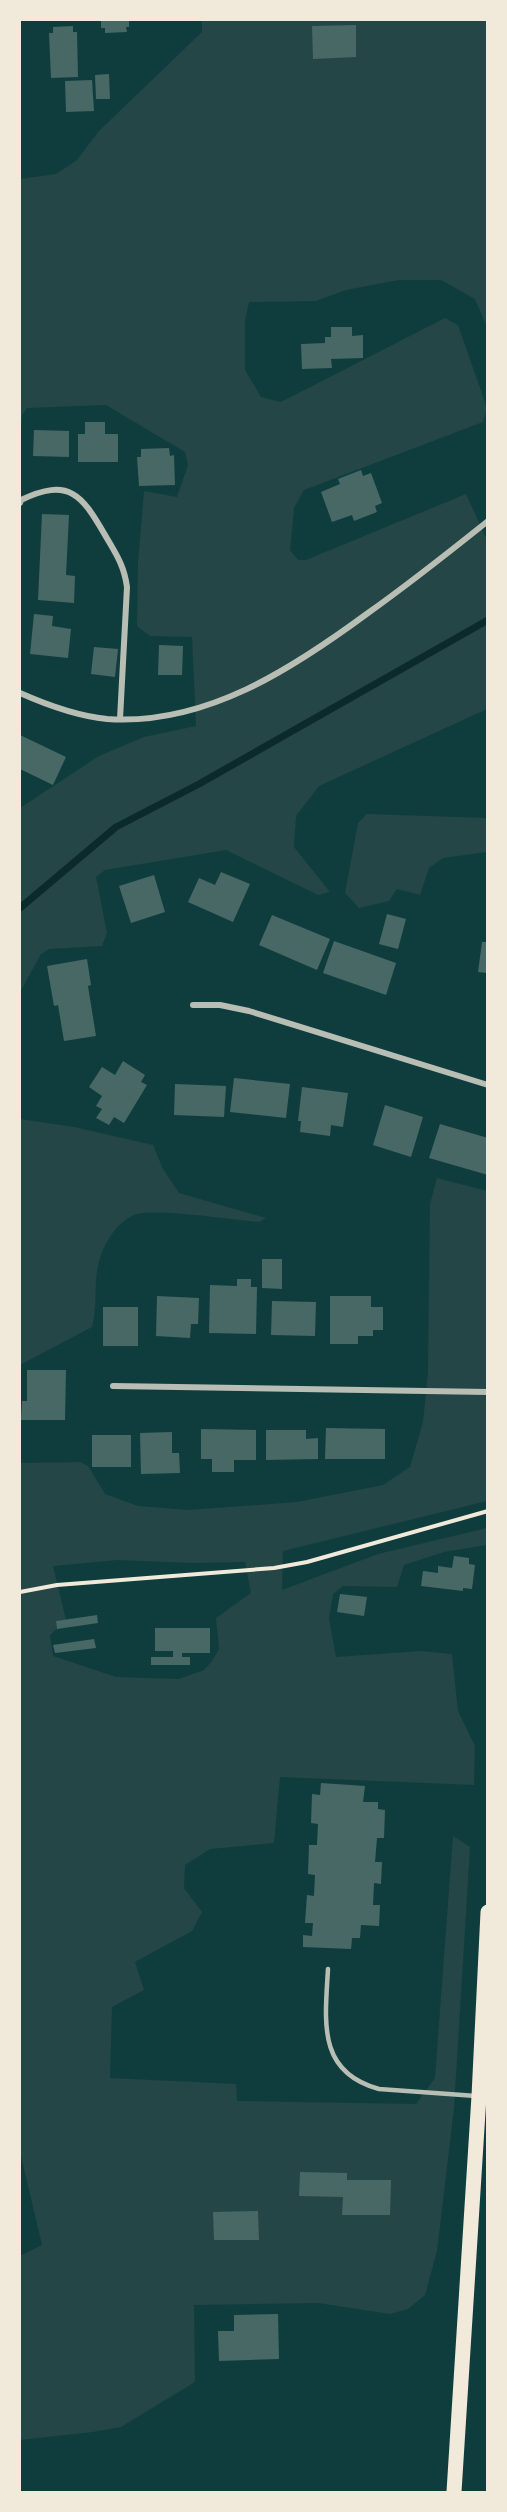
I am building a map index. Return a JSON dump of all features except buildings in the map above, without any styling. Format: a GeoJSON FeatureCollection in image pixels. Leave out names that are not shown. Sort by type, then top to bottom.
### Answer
{"type":"FeatureCollection","features":[{"type":"Feature","properties":{"kind":"main road"},"geometry":{"type":"LineString","coordinates":[[454,2493],[488,1912]]}},
{"type":"Feature","properties":{"kind":"street"},"geometry":{"type":"LineString","coordinates":[[20,504],[21,500],[40,490],[60,490],[81,497],[125,569],[127,587],[120,719]]}},
{"type":"Feature","properties":{"kind":"street"},"geometry":{"type":"LineString","coordinates":[[20,693],[78,714],[120,719],[159,718],[189,712],[219,702],[272,677],[324,646],[426,571],[488,521]]}},
{"type":"Feature","properties":{"kind":"street"},"geometry":{"type":"LineString","coordinates":[[193,1005],[220,1005],[249,1011],[488,1085]]}},
{"type":"Feature","properties":{"kind":"street"},"geometry":{"type":"LineString","coordinates":[[113,1386],[488,1392]]}},
{"type":"Feature","properties":{"kind":"lane"},"geometry":{"type":"LineString","coordinates":[[328,1970],[326,2033],[329,2047],[344,2073],[365,2086],[379,2090],[479,2096]]}},
{"type":"Feature","properties":{"kind":"path"},"geometry":{"type":"LineString","coordinates":[[20,1592],[57,1585],[274,1568],[307,1562],[488,1511]]}},
{"type":"Feature","properties":{"kind":"shaded area"},"geometry":{"type":"Polygon","coordinates":[[[202,20],[487,20],[487,327],[475,299],[441,280],[399,280],[346,290],[316,301],[249,302],[245,321],[245,370],[261,397],[281,402],[445,318],[458,325],[487,408],[483,422],[304,490],[294,508],[290,550],[298,560],[306,560],[466,494],[487,540],[487,709],[319,786],[296,816],[294,847],[330,892],[318,895],[226,850],[105,870],[96,877],[107,933],[102,946],[49,949],[41,954],[20,992],[20,808],[99,756],[144,737],[196,726],[192,637],[150,636],[137,626],[138,563],[144,491],[177,497],[188,465],[185,452],[106,405],[27,408],[22,415],[20,442],[20,179],[56,174],[76,161],[99,131],[202,32],[202,20]]]}},
{"type":"Feature","properties":{"kind":"shaded area"},"geometry":{"type":"Polygon","coordinates":[[[367,814],[487,818],[487,852],[443,858],[429,868],[420,895],[397,889],[389,901],[359,908],[345,893],[358,823],[367,814]]]}},
{"type":"Feature","properties":{"kind":"shaded area"},"geometry":{"type":"Polygon","coordinates":[[[20,1119],[74,1127],[153,1145],[163,1169],[179,1193],[266,1218],[259,1222],[157,1212],[134,1215],[112,1234],[101,1255],[96,1278],[92,1327],[20,1365],[20,1119]]]}},
{"type":"Feature","properties":{"kind":"shaded area"},"geometry":{"type":"Polygon","coordinates":[[[437,1178],[487,1191],[487,1501],[283,1551],[282,1590],[378,1554],[487,1528],[487,1545],[444,1552],[404,1565],[397,1587],[343,1586],[333,1594],[329,1619],[336,1657],[421,1651],[452,1654],[458,1711],[475,1746],[474,1785],[280,1777],[274,1843],[210,1849],[185,1865],[184,1888],[202,1912],[192,1931],[135,1962],[144,1990],[112,2007],[110,2078],[236,2084],[237,2101],[416,2104],[435,2078],[453,1836],[470,1847],[454,2108],[437,2251],[425,2295],[408,2309],[390,2314],[318,2303],[194,2305],[195,2382],[121,2427],[20,2440],[20,2256],[42,2245],[20,2152],[20,1463],[80,1462],[88,1466],[105,1494],[138,1506],[188,1510],[297,1502],[383,1485],[410,1467],[423,1422],[428,1372],[430,1204],[437,1178]],[[117,1560],[53,1566],[66,1620],[56,1621],[57,1629],[50,1635],[53,1656],[116,1677],[179,1679],[204,1670],[219,1649],[216,1618],[251,1593],[245,1562],[192,1563],[117,1560]]]}},
{"type":"Feature","properties":{"kind":"waterway"},"geometry":{"type":"LineString","coordinates":[[20,908],[116,827],[199,784],[488,620]]}}]}
